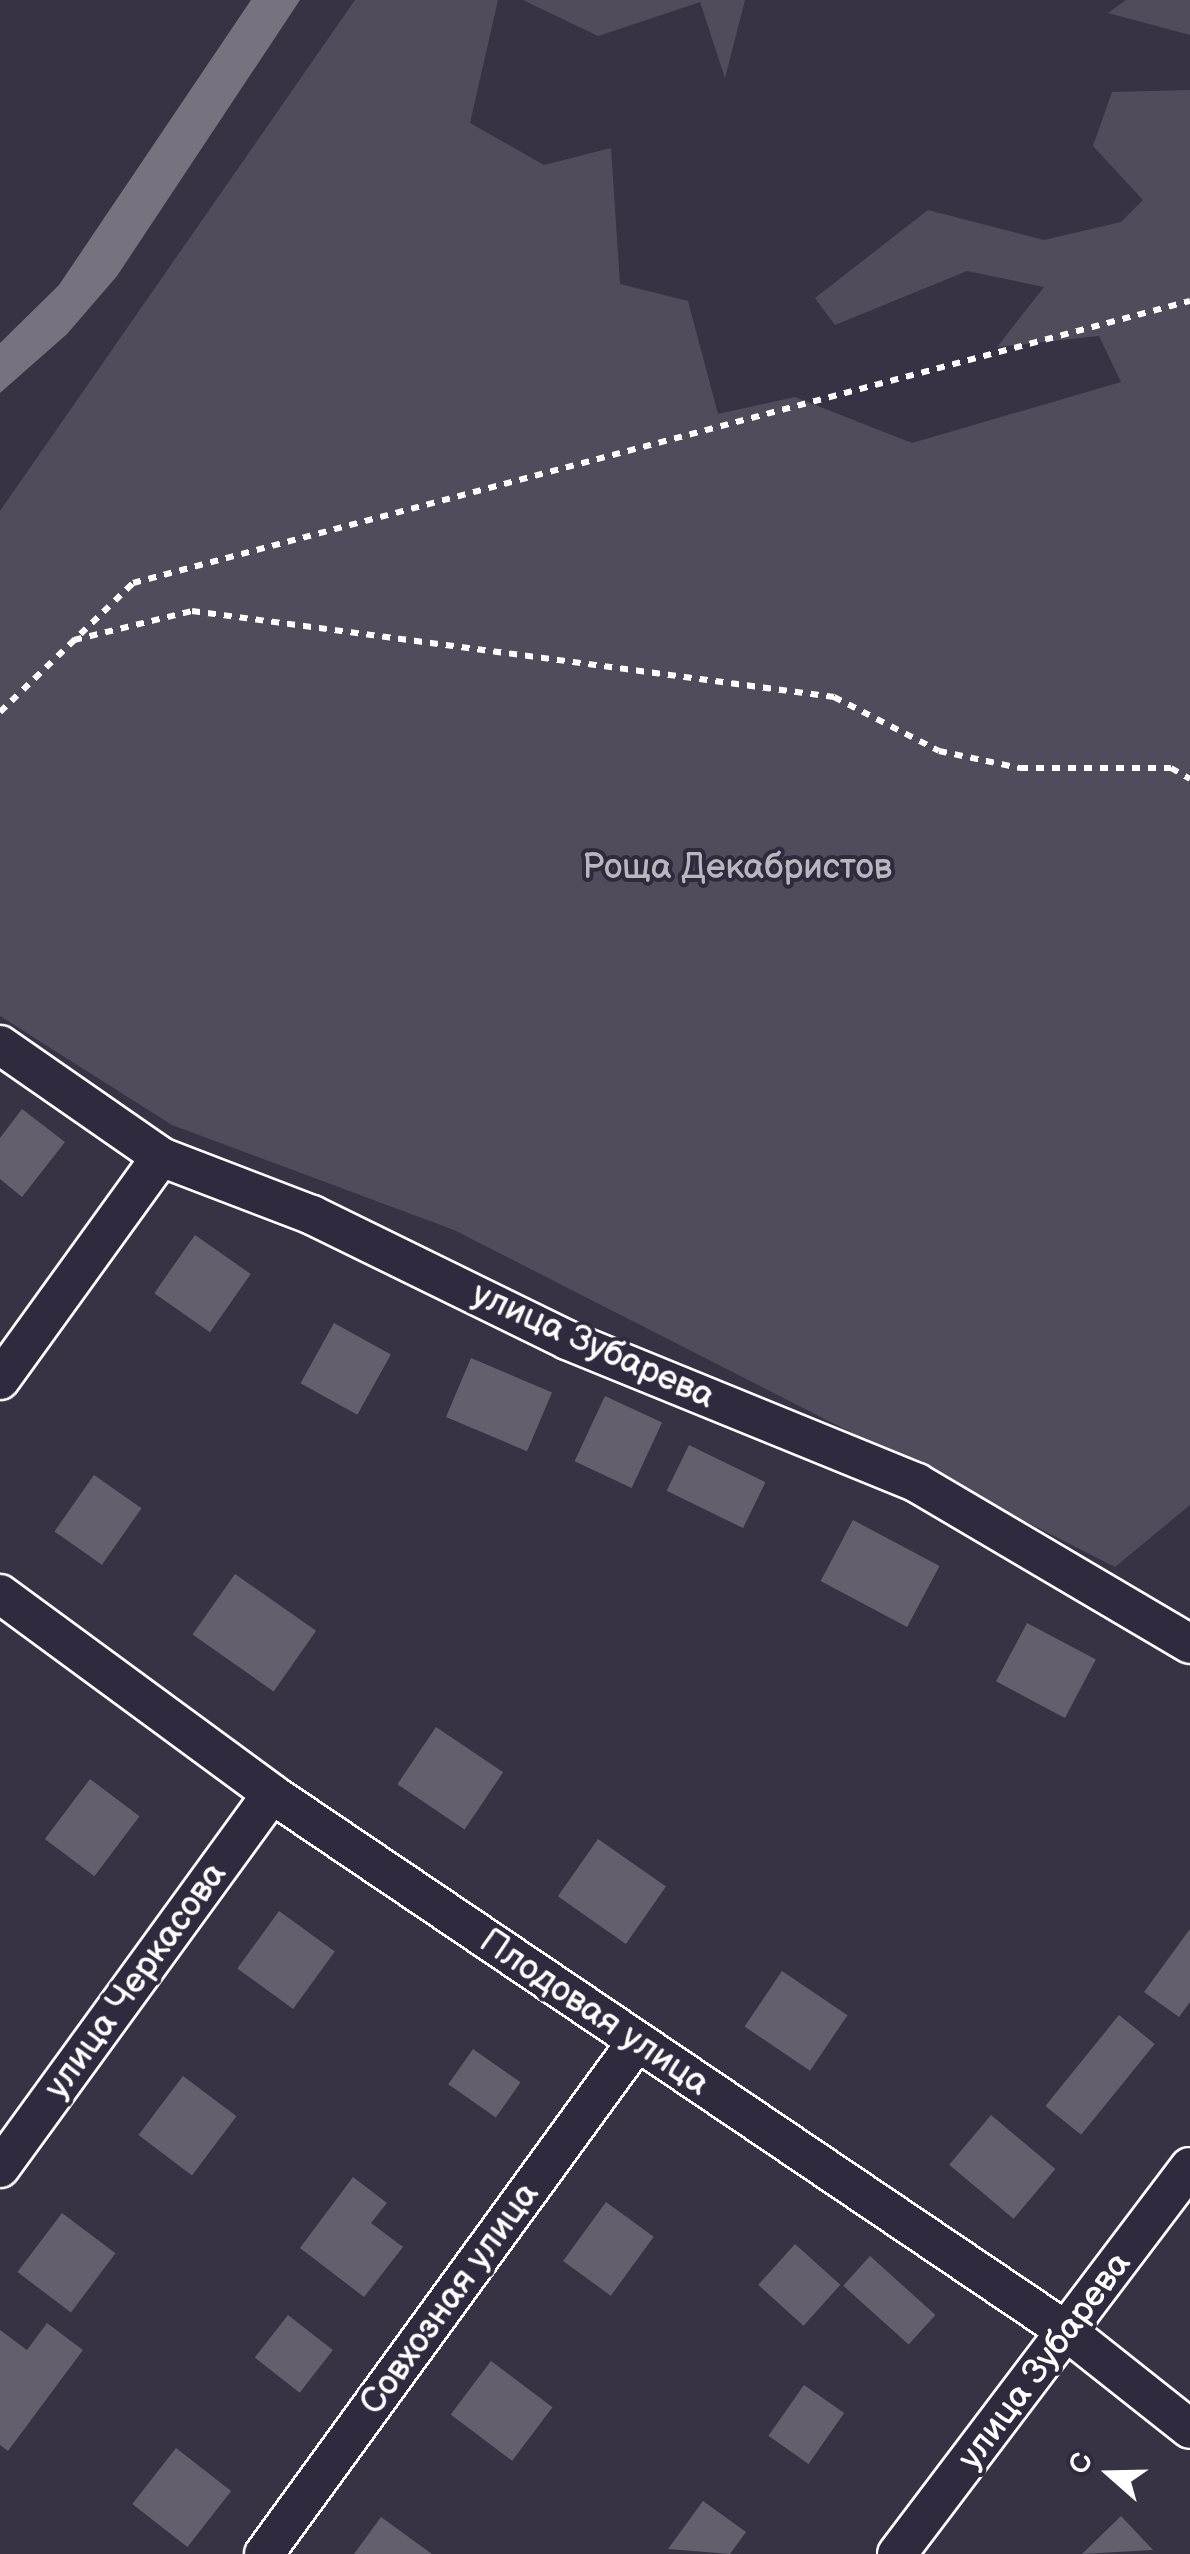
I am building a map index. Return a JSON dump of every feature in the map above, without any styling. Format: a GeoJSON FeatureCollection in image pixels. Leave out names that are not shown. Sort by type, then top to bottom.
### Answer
{"type":"FeatureCollection","features":[{"type":"Feature","properties":{"kind":"street","name":"улица Зубарева"},"geometry":{"type":"LineString","coordinates":[[0,1046],[161,1156],[312,1215],[567,1340],[917,1483],[1190,1644]]}},
{"type":"Feature","properties":{"kind":"street"},"geometry":{"type":"LineString","coordinates":[[0,1380],[161,1156]]}},
{"type":"Feature","properties":{"kind":"street","name":"Плодовая улица"},"geometry":{"type":"LineString","coordinates":[[0,1594],[272,1794],[1069,2333],[1190,2429]]}},
{"type":"Feature","properties":{"kind":"street","name":"улица Черкасова"},"geometry":{"type":"LineString","coordinates":[[0,2168],[272,1794]]}},
{"type":"Feature","properties":{"kind":"street","name":"Совхозная улица"},"geometry":{"type":"LineString","coordinates":[[264,2554],[636,2043]]}},
{"type":"Feature","properties":{"kind":"street","name":"улица Зубарева"},"geometry":{"type":"LineString","coordinates":[[897,2554],[1069,2333],[1190,2167]]}},
{"type":"Feature","properties":{"kind":"path"},"geometry":{"type":"LineString","coordinates":[[0,712],[133,583],[1190,301]]}},
{"type":"Feature","properties":{"kind":"path"},"geometry":{"type":"LineString","coordinates":[[73,640],[192,612],[834,697],[939,750],[1020,768],[1171,768],[1190,779]]}},
{"type":"Feature","properties":{"kind":"green space","name":"Роща Декабристов"},"geometry":{"type":"Polygon","coordinates":[[[355,0],[498,0],[470,123],[544,165],[611,148],[620,284],[688,301],[718,414],[795,397],[912,443],[1121,382],[1099,336],[997,347],[1044,287],[967,271],[835,325],[815,298],[928,210],[1044,240],[1121,222],[1143,200],[1093,146],[1112,92],[1190,90],[1190,1505],[1115,1567],[454,1230],[172,1125],[0,1016],[0,511],[355,0]]]}},
{"type":"Feature","properties":{"kind":"green space"},"geometry":{"type":"Polygon","coordinates":[[[523,0],[745,0],[725,78],[700,2],[598,36],[523,0]]]}},
{"type":"Feature","properties":{"kind":"green space"},"geometry":{"type":"Polygon","coordinates":[[[1126,0],[1190,0],[1190,35],[1108,13],[1126,0]]]}},
{"type":"Feature","properties":{"kind":"shaded area"},"geometry":{"type":"Polygon","coordinates":[[[251,0],[300,0],[117,276],[67,334],[0,393],[0,343],[59,285],[251,0]]]}},
{"type":"Feature","properties":{"kind":"building"},"geometry":{"type":"Polygon","coordinates":[[[22,1109],[65,1142],[22,1197],[0,1179],[0,1138],[22,1109]]]}},
{"type":"Feature","properties":{"kind":"building"},"geometry":{"type":"Polygon","coordinates":[[[195,1235],[251,1274],[210,1332],[154,1293],[195,1235]]]}},
{"type":"Feature","properties":{"kind":"building"},"geometry":{"type":"Polygon","coordinates":[[[334,1323],[391,1355],[357,1415],[301,1383],[334,1323]]]}},
{"type":"Feature","properties":{"kind":"building"},"geometry":{"type":"Polygon","coordinates":[[[471,1358],[552,1392],[527,1451],[446,1417],[471,1358]]]}},
{"type":"Feature","properties":{"kind":"building"},"geometry":{"type":"Polygon","coordinates":[[[605,1396],[662,1423],[632,1488],[575,1461],[605,1396]]]}},
{"type":"Feature","properties":{"kind":"building"},"geometry":{"type":"Polygon","coordinates":[[[689,1445],[765,1482],[743,1528],[667,1491],[689,1445]]]}},
{"type":"Feature","properties":{"kind":"building"},"geometry":{"type":"Polygon","coordinates":[[[94,1475],[142,1508],[102,1565],[54,1532],[94,1475]]]}},
{"type":"Feature","properties":{"kind":"building"},"geometry":{"type":"Polygon","coordinates":[[[853,1520],[940,1566],[907,1627],[821,1581],[853,1520]]]}},
{"type":"Feature","properties":{"kind":"building"},"geometry":{"type":"Polygon","coordinates":[[[235,1574],[316,1631],[274,1691],[193,1635],[235,1574]]]}},
{"type":"Feature","properties":{"kind":"building"},"geometry":{"type":"Polygon","coordinates":[[[1027,1623],[1096,1660],[1065,1718],[996,1681],[1027,1623]]]}},
{"type":"Feature","properties":{"kind":"building"},"geometry":{"type":"Polygon","coordinates":[[[436,1727],[503,1772],[465,1829],[397,1784],[436,1727]]]}},
{"type":"Feature","properties":{"kind":"building"},"geometry":{"type":"Polygon","coordinates":[[[90,1779],[140,1816],[94,1876],[45,1839],[90,1779]]]}},
{"type":"Feature","properties":{"kind":"building"},"geometry":{"type":"Polygon","coordinates":[[[598,1839],[666,1887],[626,1944],[558,1896],[598,1839]]]}},
{"type":"Feature","properties":{"kind":"building"},"geometry":{"type":"Polygon","coordinates":[[[279,1911],[335,1952],[293,2009],[237,1968],[279,1911]]]}},
{"type":"Feature","properties":{"kind":"building"},"geometry":{"type":"Polygon","coordinates":[[[1190,1929],[1190,2002],[1179,2017],[1144,1992],[1190,1929]]]}},
{"type":"Feature","properties":{"kind":"building"},"geometry":{"type":"Polygon","coordinates":[[[782,1971],[847,2015],[810,2071],[745,2027],[782,1971]]]}},
{"type":"Feature","properties":{"kind":"building"},"geometry":{"type":"Polygon","coordinates":[[[1119,2015],[1155,2044],[1081,2135],[1045,2106],[1119,2015]]]}},
{"type":"Feature","properties":{"kind":"building"},"geometry":{"type":"Polygon","coordinates":[[[473,2049],[521,2082],[496,2117],[448,2084],[473,2049]]]}},
{"type":"Feature","properties":{"kind":"building"},"geometry":{"type":"Polygon","coordinates":[[[183,2076],[237,2116],[192,2175],[138,2135],[183,2076]]]}},
{"type":"Feature","properties":{"kind":"building"},"geometry":{"type":"Polygon","coordinates":[[[991,2115],[1055,2169],[1014,2219],[949,2165],[991,2115]]]}},
{"type":"Feature","properties":{"kind":"building"},"geometry":{"type":"Polygon","coordinates":[[[353,2177],[387,2203],[371,2223],[403,2247],[364,2297],[300,2248],[353,2177]]]}},
{"type":"Feature","properties":{"kind":"building"},"geometry":{"type":"Polygon","coordinates":[[[606,2202],[654,2237],[611,2296],[563,2261],[606,2202]]]}},
{"type":"Feature","properties":{"kind":"building"},"geometry":{"type":"Polygon","coordinates":[[[62,2213],[116,2253],[71,2312],[17,2272],[62,2213]]]}},
{"type":"Feature","properties":{"kind":"building"},"geometry":{"type":"Polygon","coordinates":[[[795,2244],[840,2285],[804,2326],[758,2285],[795,2244]]]}},
{"type":"Feature","properties":{"kind":"building"},"geometry":{"type":"Polygon","coordinates":[[[870,2256],[935,2315],[909,2345],[843,2286],[870,2256]]]}},
{"type":"Feature","properties":{"kind":"building"},"geometry":{"type":"Polygon","coordinates":[[[288,2315],[333,2350],[300,2393],[255,2358],[288,2315]]]}},
{"type":"Feature","properties":{"kind":"building"},"geometry":{"type":"Polygon","coordinates":[[[47,2323],[83,2350],[8,2451],[0,2445],[0,2330],[27,2350],[47,2323]]]}},
{"type":"Feature","properties":{"kind":"building"},"geometry":{"type":"Polygon","coordinates":[[[491,2361],[552,2407],[512,2461],[451,2415],[491,2361]]]}},
{"type":"Feature","properties":{"kind":"building"},"geometry":{"type":"Polygon","coordinates":[[[804,2385],[844,2413],[809,2464],[768,2436],[804,2385]]]}},
{"type":"Feature","properties":{"kind":"building"},"geometry":{"type":"Polygon","coordinates":[[[176,2448],[231,2491],[187,2547],[132,2504],[176,2448]]]}},
{"type":"Feature","properties":{"kind":"building"},"geometry":{"type":"Polygon","coordinates":[[[703,2501],[746,2532],[730,2554],[668,2549],[703,2501]]]}},
{"type":"Feature","properties":{"kind":"building"},"geometry":{"type":"Polygon","coordinates":[[[1121,2516],[1153,2550],[1082,2554],[1121,2516]]]}},
{"type":"Feature","properties":{"kind":"building"},"geometry":{"type":"Polygon","coordinates":[[[381,2517],[432,2554],[354,2554],[381,2517]]]}}]}
